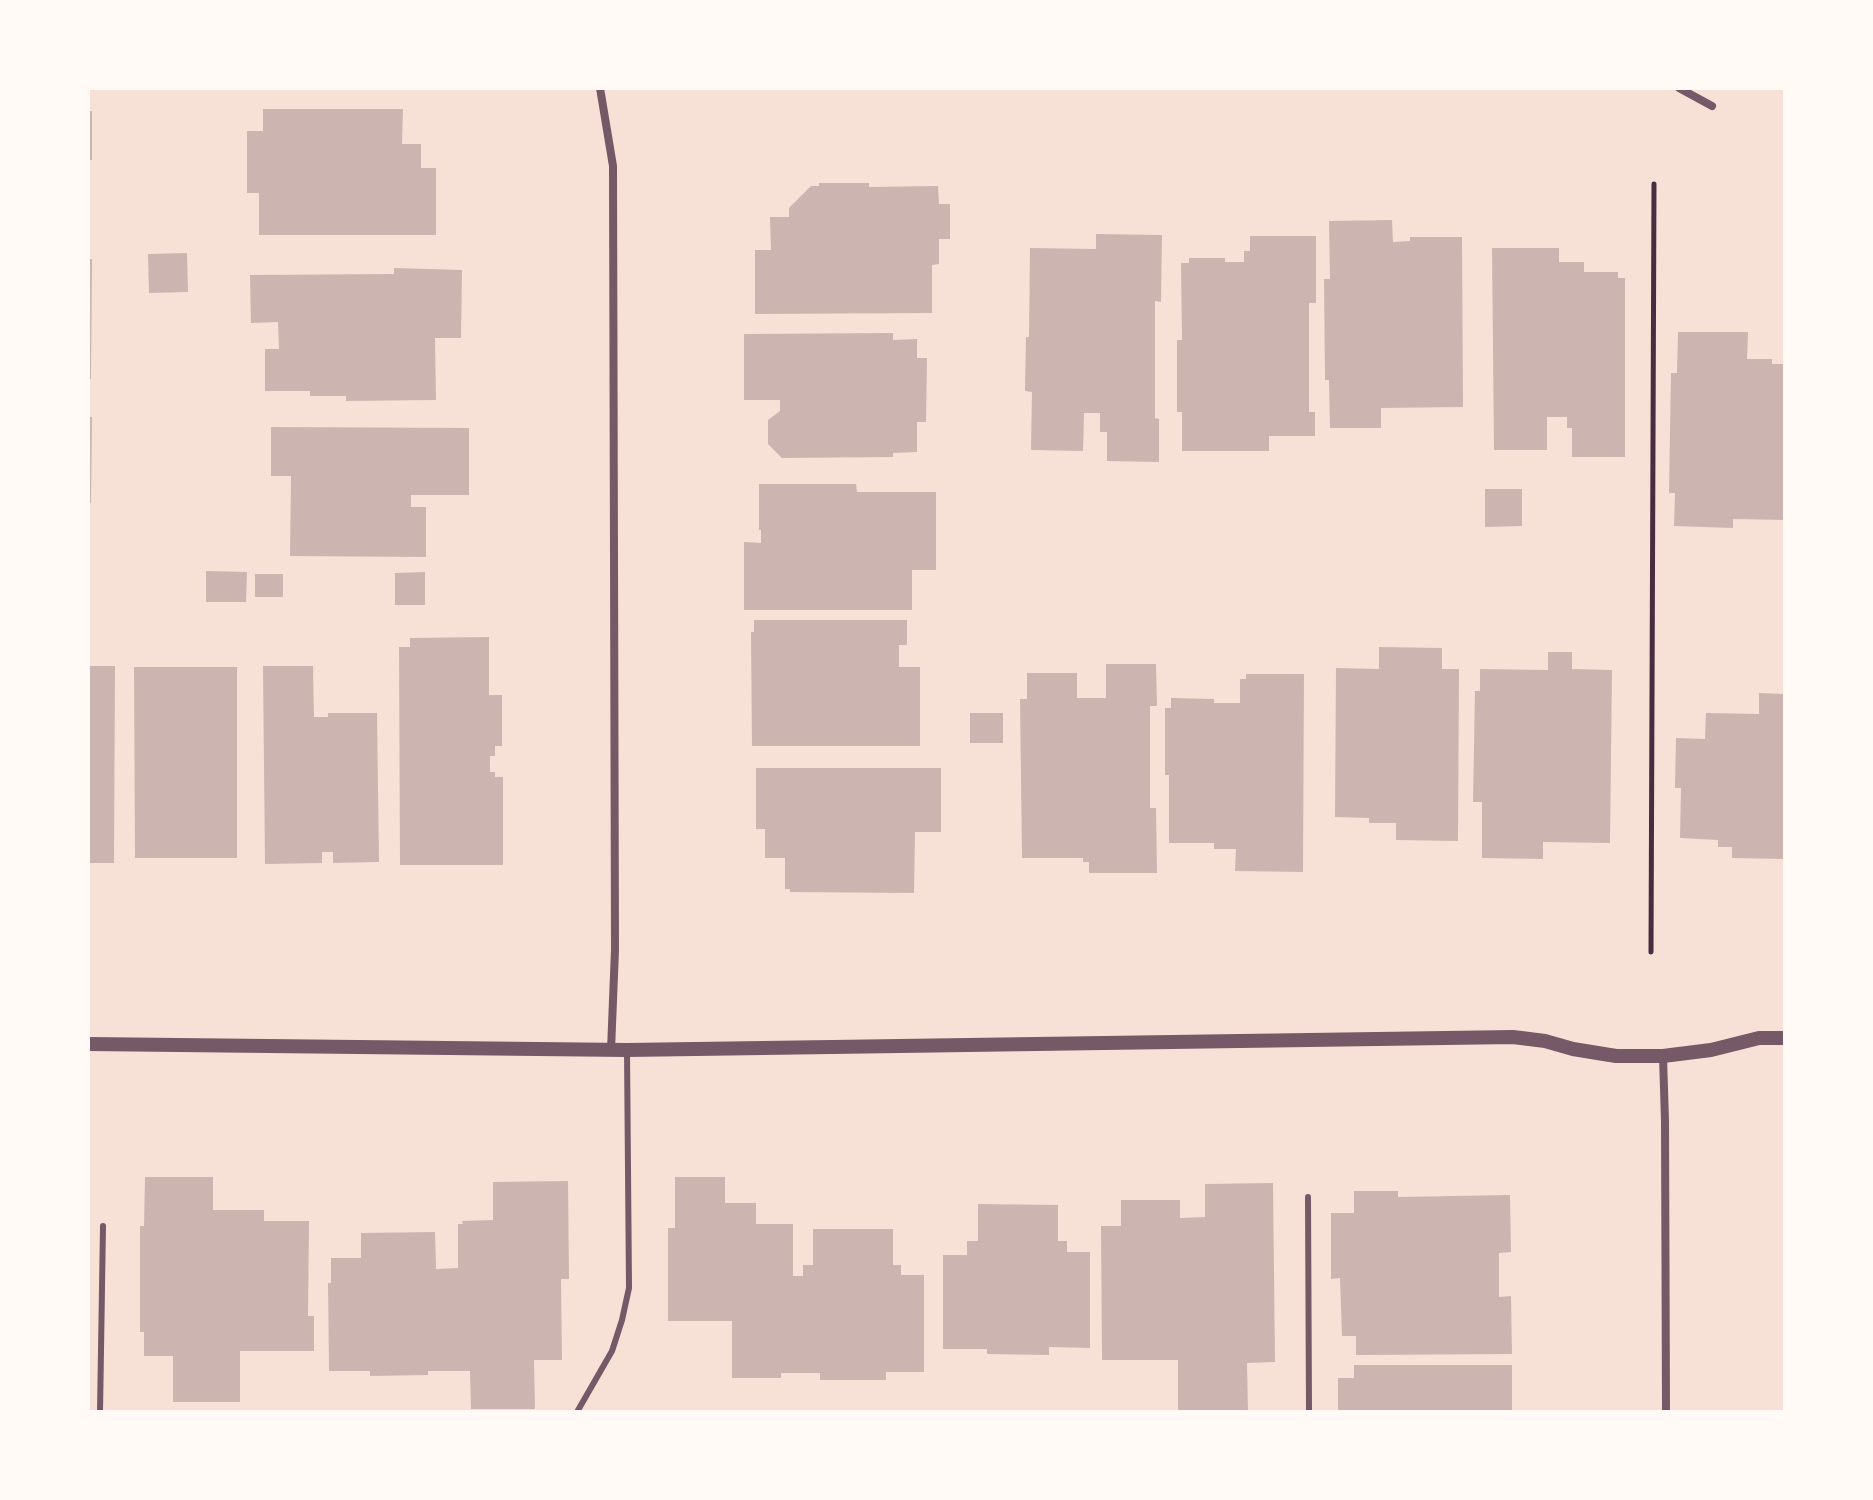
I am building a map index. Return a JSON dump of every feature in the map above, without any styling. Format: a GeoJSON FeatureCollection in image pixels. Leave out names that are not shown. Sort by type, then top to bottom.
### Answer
{"type":"FeatureCollection","features":[{"type":"Feature","properties":{"kind":"street"},"geometry":{"type":"LineString","coordinates":[[600,88],[613,166],[615,950],[611,1050]]}},
{"type":"Feature","properties":{"kind":"street"},"geometry":{"type":"LineString","coordinates":[[1679,88],[1712,106]]}},
{"type":"Feature","properties":{"kind":"street"},"geometry":{"type":"LineString","coordinates":[[88,1044],[627,1050],[1513,1037],[1616,1056],[1663,1056],[1711,1050],[1759,1038],[1785,1038]]}},
{"type":"Feature","properties":{"kind":"street"},"geometry":{"type":"LineString","coordinates":[[1663,1056],[1666,1412]]}},
{"type":"Feature","properties":{"kind":"lane"},"geometry":{"type":"LineString","coordinates":[[577,1412],[612,1351],[629,1288],[627,1050]]}},
{"type":"Feature","properties":{"kind":"lane"},"geometry":{"type":"LineString","coordinates":[[1308,1197],[1309,1412]]}},
{"type":"Feature","properties":{"kind":"lane"},"geometry":{"type":"LineString","coordinates":[[100,1412],[103,1226]]}},
{"type":"Feature","properties":{"kind":"path"},"geometry":{"type":"LineString","coordinates":[[1651,952],[1654,184]]}},
{"type":"Feature","properties":{"kind":"building"},"geometry":{"type":"Polygon","coordinates":[[[263,109],[403,109],[402,144],[421,144],[421,168],[436,168],[436,235],[259,235],[259,193],[247,193],[247,131],[263,131],[263,109]]]}},
{"type":"Feature","properties":{"kind":"building"},"geometry":{"type":"Polygon","coordinates":[[[88,111],[92,111],[92,160],[88,160],[88,111]]]}},
{"type":"Feature","properties":{"kind":"building"},"geometry":{"type":"Polygon","coordinates":[[[819,183],[869,183],[869,187],[938,186],[939,204],[950,204],[950,239],[939,239],[939,264],[932,265],[932,313],[755,314],[755,250],[771,250],[770,217],[789,217],[789,208],[811,186],[819,186],[819,183]]]}},
{"type":"Feature","properties":{"kind":"building"},"geometry":{"type":"Polygon","coordinates":[[[1392,220],[1393,242],[1410,241],[1410,237],[1462,237],[1463,407],[1381,408],[1381,428],[1330,428],[1329,380],[1325,380],[1324,279],[1330,279],[1329,221],[1392,220]]]}},
{"type":"Feature","properties":{"kind":"building"},"geometry":{"type":"Polygon","coordinates":[[[1096,234],[1162,235],[1161,302],[1155,301],[1155,418],[1159,419],[1159,462],[1107,461],[1107,432],[1100,432],[1100,413],[1084,413],[1083,451],[1031,450],[1032,392],[1025,391],[1030,248],[1096,249],[1096,234]]]}},
{"type":"Feature","properties":{"kind":"building"},"geometry":{"type":"Polygon","coordinates":[[[1250,236],[1316,236],[1316,303],[1309,303],[1309,412],[1315,412],[1315,436],[1269,436],[1269,451],[1182,451],[1182,412],[1177,412],[1177,340],[1182,340],[1181,263],[1189,263],[1189,258],[1225,258],[1225,262],[1244,262],[1244,251],[1250,251],[1250,236]]]}},
{"type":"Feature","properties":{"kind":"building"},"geometry":{"type":"Polygon","coordinates":[[[1492,248],[1559,248],[1559,262],[1584,262],[1584,272],[1618,272],[1618,278],[1625,278],[1625,457],[1572,457],[1572,428],[1567,428],[1567,417],[1547,417],[1547,450],[1494,450],[1492,248]]]}},
{"type":"Feature","properties":{"kind":"building"},"geometry":{"type":"Polygon","coordinates":[[[187,253],[188,292],[149,293],[148,254],[187,253]]]}},
{"type":"Feature","properties":{"kind":"building"},"geometry":{"type":"Polygon","coordinates":[[[88,259],[92,259],[91,379],[88,379],[88,259]]]}},
{"type":"Feature","properties":{"kind":"building"},"geometry":{"type":"Polygon","coordinates":[[[394,268],[462,270],[461,338],[435,338],[436,400],[346,401],[346,396],[310,396],[310,391],[265,391],[265,349],[279,349],[278,322],[251,323],[250,275],[394,274],[394,268]]]}},
{"type":"Feature","properties":{"kind":"building"},"geometry":{"type":"Polygon","coordinates":[[[1678,332],[1748,332],[1747,359],[1772,359],[1772,364],[1785,364],[1785,520],[1733,519],[1733,528],[1674,526],[1675,493],[1669,493],[1671,373],[1677,373],[1678,332]]]}},
{"type":"Feature","properties":{"kind":"building"},"geometry":{"type":"Polygon","coordinates":[[[893,333],[893,340],[917,339],[917,358],[927,358],[926,422],[917,422],[917,452],[893,453],[893,457],[782,458],[768,444],[768,420],[780,411],[780,400],[744,400],[744,334],[893,333]]]}},
{"type":"Feature","properties":{"kind":"building"},"geometry":{"type":"Polygon","coordinates":[[[88,417],[92,417],[91,503],[88,503],[88,417]]]}},
{"type":"Feature","properties":{"kind":"building"},"geometry":{"type":"Polygon","coordinates":[[[271,427],[469,428],[469,495],[411,495],[411,507],[426,507],[426,557],[290,556],[291,476],[271,476],[271,427]]]}},
{"type":"Feature","properties":{"kind":"building"},"geometry":{"type":"Polygon","coordinates":[[[759,484],[856,484],[857,492],[936,492],[936,570],[912,570],[912,610],[744,610],[744,542],[761,543],[759,484]]]}},
{"type":"Feature","properties":{"kind":"building"},"geometry":{"type":"Polygon","coordinates":[[[1485,489],[1522,489],[1522,526],[1485,527],[1485,489]]]}},
{"type":"Feature","properties":{"kind":"building"},"geometry":{"type":"Polygon","coordinates":[[[206,571],[247,572],[246,602],[206,602],[206,571]]]}},
{"type":"Feature","properties":{"kind":"building"},"geometry":{"type":"Polygon","coordinates":[[[425,572],[425,605],[395,605],[395,573],[425,572]]]}},
{"type":"Feature","properties":{"kind":"building"},"geometry":{"type":"Polygon","coordinates":[[[255,574],[283,574],[283,597],[255,597],[255,574]]]}},
{"type":"Feature","properties":{"kind":"building"},"geometry":{"type":"Polygon","coordinates":[[[754,620],[907,620],[907,645],[899,645],[899,667],[920,667],[920,746],[752,746],[751,632],[754,632],[754,620]]]}},
{"type":"Feature","properties":{"kind":"building"},"geometry":{"type":"Polygon","coordinates":[[[489,637],[489,695],[502,695],[502,746],[495,746],[495,756],[490,756],[490,772],[495,772],[495,777],[503,777],[503,865],[400,865],[399,647],[410,647],[410,638],[489,637]]]}},
{"type":"Feature","properties":{"kind":"building"},"geometry":{"type":"Polygon","coordinates":[[[1379,647],[1442,648],[1442,669],[1459,669],[1458,841],[1396,840],[1396,823],[1369,823],[1369,818],[1335,817],[1336,668],[1379,669],[1379,647]]]}},
{"type":"Feature","properties":{"kind":"building"},"geometry":{"type":"Polygon","coordinates":[[[1548,652],[1572,652],[1572,669],[1612,670],[1610,843],[1543,842],[1543,859],[1482,858],[1482,802],[1473,802],[1475,691],[1480,691],[1480,669],[1548,670],[1548,652]]]}},
{"type":"Feature","properties":{"kind":"building"},"geometry":{"type":"Polygon","coordinates":[[[1106,664],[1156,664],[1157,706],[1150,706],[1150,808],[1156,808],[1157,873],[1089,873],[1089,862],[1083,862],[1083,858],[1022,858],[1020,699],[1027,699],[1027,673],[1077,673],[1077,698],[1106,698],[1106,664]]]}},
{"type":"Feature","properties":{"kind":"building"},"geometry":{"type":"Polygon","coordinates":[[[88,666],[115,666],[114,863],[88,863],[88,666]]]}},
{"type":"Feature","properties":{"kind":"building"},"geometry":{"type":"Polygon","coordinates":[[[263,666],[313,666],[314,717],[328,717],[328,713],[377,713],[379,862],[333,863],[333,852],[322,852],[322,863],[265,864],[263,666]]]}},
{"type":"Feature","properties":{"kind":"building"},"geometry":{"type":"Polygon","coordinates":[[[134,667],[237,667],[237,858],[135,858],[134,667]]]}},
{"type":"Feature","properties":{"kind":"building"},"geometry":{"type":"Polygon","coordinates":[[[1246,674],[1304,674],[1303,872],[1235,871],[1236,849],[1214,849],[1214,843],[1169,843],[1165,708],[1171,708],[1171,698],[1240,703],[1240,679],[1246,679],[1246,674]]]}},
{"type":"Feature","properties":{"kind":"building"},"geometry":{"type":"Polygon","coordinates":[[[1759,693],[1785,694],[1785,859],[1732,858],[1732,847],[1718,847],[1718,840],[1680,838],[1681,788],[1675,788],[1676,738],[1705,739],[1706,713],[1759,714],[1759,693]]]}},
{"type":"Feature","properties":{"kind":"building"},"geometry":{"type":"Polygon","coordinates":[[[970,713],[1003,713],[1003,743],[970,743],[970,713]]]}},
{"type":"Feature","properties":{"kind":"building"},"geometry":{"type":"Polygon","coordinates":[[[756,768],[941,768],[941,832],[915,832],[914,893],[790,892],[790,889],[785,889],[785,858],[765,858],[765,829],[756,829],[756,768]]]}},
{"type":"Feature","properties":{"kind":"building"},"geometry":{"type":"Polygon","coordinates":[[[145,1177],[213,1177],[213,1210],[264,1210],[264,1221],[309,1221],[308,1316],[314,1316],[314,1351],[240,1351],[240,1402],[173,1402],[173,1356],[144,1356],[144,1332],[140,1332],[140,1226],[144,1226],[145,1177]]]}},
{"type":"Feature","properties":{"kind":"building"},"geometry":{"type":"Polygon","coordinates":[[[675,1177],[725,1177],[725,1203],[756,1203],[756,1224],[793,1224],[793,1276],[803,1276],[803,1265],[813,1265],[813,1229],[893,1229],[893,1265],[901,1265],[901,1275],[924,1275],[924,1372],[886,1372],[886,1380],[820,1380],[820,1373],[781,1373],[781,1378],[732,1378],[732,1321],[668,1321],[668,1228],[675,1228],[675,1177]]]}},
{"type":"Feature","properties":{"kind":"building"},"geometry":{"type":"Polygon","coordinates":[[[568,1181],[569,1279],[561,1279],[562,1360],[534,1360],[535,1409],[471,1409],[470,1371],[370,1376],[370,1371],[329,1371],[328,1283],[331,1283],[331,1258],[361,1258],[361,1233],[435,1232],[436,1269],[458,1268],[458,1224],[463,1224],[462,1221],[493,1220],[493,1182],[568,1181]]]}},
{"type":"Feature","properties":{"kind":"building"},"geometry":{"type":"Polygon","coordinates":[[[1273,1183],[1275,1362],[1247,1363],[1248,1412],[1178,1412],[1178,1360],[1102,1360],[1101,1226],[1121,1226],[1121,1200],[1180,1200],[1180,1218],[1205,1217],[1205,1184],[1273,1183]]]}},
{"type":"Feature","properties":{"kind":"building"},"geometry":{"type":"Polygon","coordinates":[[[1354,1191],[1398,1191],[1398,1197],[1510,1195],[1511,1252],[1499,1253],[1499,1297],[1511,1296],[1512,1354],[1356,1355],[1356,1336],[1342,1336],[1340,1278],[1331,1279],[1331,1213],[1354,1213],[1354,1191]]]}},
{"type":"Feature","properties":{"kind":"building"},"geometry":{"type":"Polygon","coordinates":[[[978,1204],[1058,1205],[1058,1241],[1067,1241],[1067,1252],[1090,1252],[1090,1348],[1049,1347],[1049,1355],[987,1354],[987,1349],[943,1349],[943,1255],[967,1255],[967,1241],[978,1241],[978,1204]]]}},
{"type":"Feature","properties":{"kind":"building"},"geometry":{"type":"Polygon","coordinates":[[[1354,1365],[1512,1365],[1512,1412],[1338,1412],[1338,1378],[1354,1378],[1354,1365]]]}}]}
